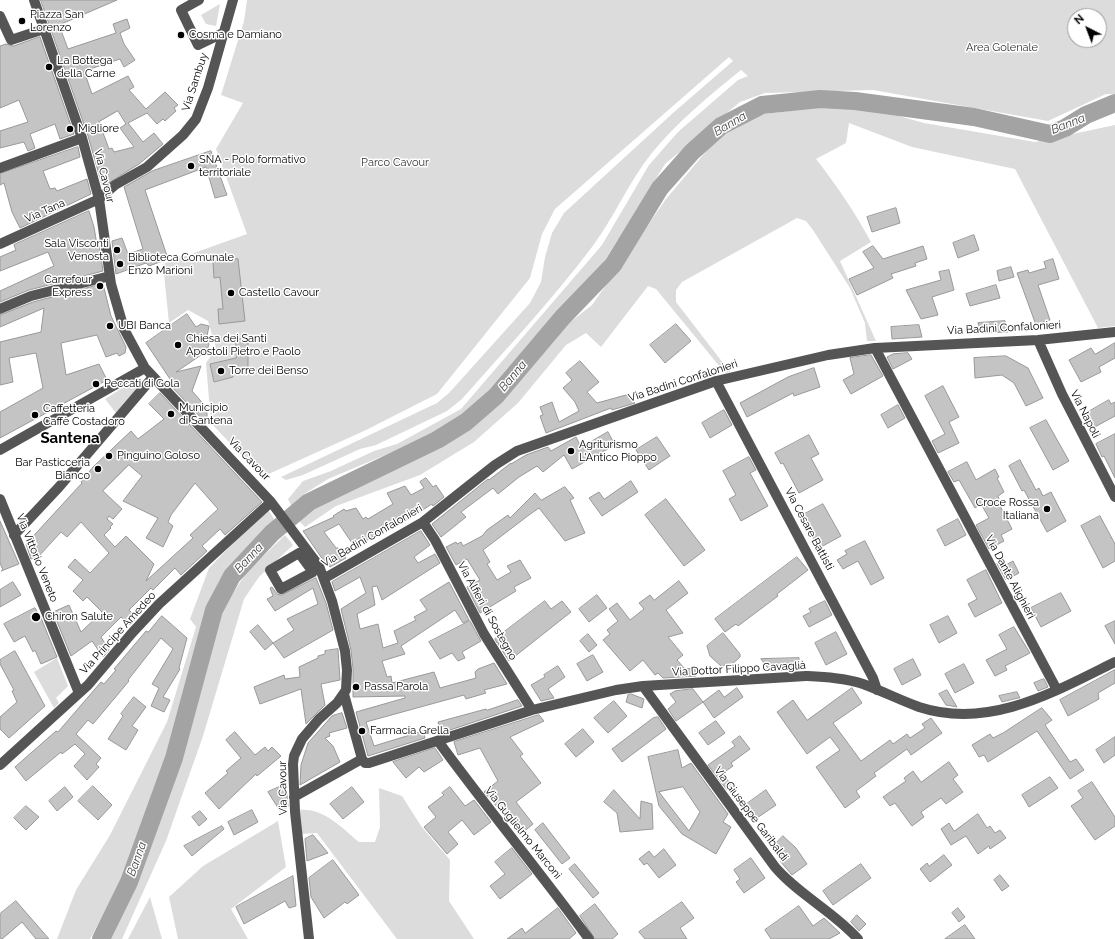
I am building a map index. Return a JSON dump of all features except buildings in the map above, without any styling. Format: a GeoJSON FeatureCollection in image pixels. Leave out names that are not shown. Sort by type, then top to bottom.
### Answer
{"type":"FeatureCollection","features":[{"type":"Feature","properties":{"kind":"street","name":"Via Cavour"},"geometry":{"type":"LineString","coordinates":[[34,0],[82,138],[99,199],[110,276],[119,314],[145,368],[273,504],[319,566],[324,578],[345,651],[347,685],[344,694],[309,731],[298,747],[293,764],[294,797],[310,939]]}},
{"type":"Feature","properties":{"kind":"street"},"geometry":{"type":"LineString","coordinates":[[199,0],[181,10],[198,45],[223,33]]}},
{"type":"Feature","properties":{"kind":"street","name":"Via Sambuy"},"geometry":{"type":"LineString","coordinates":[[99,199],[114,185],[147,167],[183,135],[196,119],[208,88],[233,0]]}},
{"type":"Feature","properties":{"kind":"street"},"geometry":{"type":"LineString","coordinates":[[0,16],[11,40],[44,29]]}},
{"type":"Feature","properties":{"kind":"street"},"geometry":{"type":"LineString","coordinates":[[0,168],[82,138]]}},
{"type":"Feature","properties":{"kind":"street","name":"Via Tana"},"geometry":{"type":"LineString","coordinates":[[0,244],[99,199]]}},
{"type":"Feature","properties":{"kind":"street"},"geometry":{"type":"LineString","coordinates":[[0,309],[30,296],[110,276]]}},
{"type":"Feature","properties":{"kind":"street","name":"Via Badini Confalonieri"},"geometry":{"type":"LineString","coordinates":[[324,578],[423,522],[495,465],[517,451],[716,381],[828,355],[875,348],[1038,340],[1115,332]]}},
{"type":"Feature","properties":{"kind":"street","name":"Via Napoli"},"geometry":{"type":"LineString","coordinates":[[1038,340],[1062,394],[1115,497]]}},
{"type":"Feature","properties":{"kind":"street","name":"Via Dante Alighieri"},"geometry":{"type":"LineString","coordinates":[[875,348],[1057,690]]}},
{"type":"Feature","properties":{"kind":"street"},"geometry":{"type":"LineString","coordinates":[[0,450],[145,368]]}},
{"type":"Feature","properties":{"kind":"street"},"geometry":{"type":"LineString","coordinates":[[14,535],[59,487],[153,377]]}},
{"type":"Feature","properties":{"kind":"street","name":"Via Cesare Battisti"},"geometry":{"type":"LineString","coordinates":[[716,381],[870,671],[877,690]]}},
{"type":"Feature","properties":{"kind":"street","name":"Via Vittorio Veneto"},"geometry":{"type":"LineString","coordinates":[[0,499],[79,693]]}},
{"type":"Feature","properties":{"kind":"street","name":"Via Principe Amedeo"},"geometry":{"type":"LineString","coordinates":[[0,765],[102,670],[132,632],[154,610],[273,504]]}},
{"type":"Feature","properties":{"kind":"street","name":"Via Alfieri di Sostegno"},"geometry":{"type":"LineString","coordinates":[[423,522],[435,540],[484,634],[532,710]]}},
{"type":"Feature","properties":{"kind":"street","name":"Via Dottor Filippo Cavaglià"},"geometry":{"type":"LineString","coordinates":[[362,759],[365,763],[369,763],[532,710],[582,697],[643,686],[806,676],[843,680],[862,684],[920,707],[947,713],[962,714],[1009,709],[1037,700],[1115,662]]}},
{"type":"Feature","properties":{"kind":"street","name":"Via Giuseppe Garibaldi"},"geometry":{"type":"LineString","coordinates":[[643,686],[775,867],[792,885],[837,918],[858,939]]}},
{"type":"Feature","properties":{"kind":"street"},"geometry":{"type":"LineString","coordinates":[[294,797],[362,759],[344,694]]}},
{"type":"Feature","properties":{"kind":"street","name":"Via Guglielmo Marconi"},"geometry":{"type":"LineString","coordinates":[[438,741],[476,793],[552,888],[589,939]]}},
{"type":"Feature","properties":{"kind":"green space","name":"Parco Cavour"},"geometry":{"type":"Polygon","coordinates":[[[247,0],[1115,0],[1115,94],[1106,94],[1048,121],[873,90],[765,93],[740,102],[665,164],[597,273],[475,407],[423,439],[328,479],[304,494],[293,510],[288,499],[303,481],[331,471],[374,451],[397,444],[461,409],[602,245],[649,165],[678,132],[738,80],[748,76],[741,70],[694,110],[661,142],[643,165],[600,236],[577,267],[462,399],[447,411],[376,445],[360,449],[303,475],[286,480],[281,477],[437,403],[449,393],[530,303],[541,282],[545,257],[552,233],[564,213],[673,113],[733,61],[729,57],[555,209],[542,234],[530,278],[437,394],[364,431],[262,477],[211,423],[206,363],[216,348],[208,321],[188,310],[169,323],[163,264],[247,234],[216,149],[243,103],[221,95],[244,21],[247,0]]]}},
{"type":"Feature","properties":{"kind":"green space"},"geometry":{"type":"Polygon","coordinates":[[[220,4],[216,26],[206,24],[201,15],[220,4]]]}},
{"type":"Feature","properties":{"kind":"green space"},"geometry":{"type":"Polygon","coordinates":[[[822,107],[866,107],[924,123],[1035,142],[1115,125],[1115,326],[1098,328],[1015,169],[912,147],[849,123],[846,143],[816,159],[859,220],[871,242],[840,261],[876,341],[867,341],[865,323],[850,288],[813,230],[806,221],[797,218],[682,282],[676,290],[676,302],[730,372],[725,373],[656,289],[648,286],[601,347],[586,333],[566,345],[518,403],[474,442],[420,475],[336,506],[305,527],[298,520],[316,503],[359,481],[442,445],[496,404],[555,334],[592,305],[666,199],[720,135],[757,115],[822,107]]]}},
{"type":"Feature","properties":{"kind":"green space"},"geometry":{"type":"Polygon","coordinates":[[[132,382],[137,384],[137,389],[116,413],[105,399],[132,382]]]}},
{"type":"Feature","properties":{"kind":"green space"},"geometry":{"type":"Polygon","coordinates":[[[265,511],[269,511],[276,522],[219,581],[214,592],[206,630],[176,737],[129,867],[90,939],[57,939],[76,890],[110,835],[167,722],[196,627],[190,619],[209,568],[265,511]]]}},
{"type":"Feature","properties":{"kind":"green space"},"geometry":{"type":"Polygon","coordinates":[[[285,535],[293,545],[259,577],[244,599],[203,736],[166,841],[122,939],[107,939],[131,887],[163,807],[206,657],[223,608],[247,572],[285,535]]]}},
{"type":"Feature","properties":{"kind":"green space"},"geometry":{"type":"Polygon","coordinates":[[[57,658],[68,686],[56,698],[59,703],[54,708],[34,672],[57,658]]]}},
{"type":"Feature","properties":{"kind":"green space"},"geometry":{"type":"Polygon","coordinates":[[[379,788],[402,796],[421,826],[450,860],[449,901],[474,939],[397,939],[317,833],[301,834],[298,810],[307,810],[324,815],[331,819],[359,842],[375,842],[380,827],[379,788]]]}},
{"type":"Feature","properties":{"kind":"green space"},"geometry":{"type":"Polygon","coordinates":[[[278,821],[286,867],[231,909],[248,939],[178,939],[169,897],[203,866],[278,821]]]}},
{"type":"Feature","properties":{"kind":"green space"},"geometry":{"type":"Polygon","coordinates":[[[150,897],[162,939],[128,939],[150,897]]]}},
{"type":"Feature","properties":{"kind":"waterway","name":"Banna"},"geometry":{"type":"LineString","coordinates":[[101,939],[129,882],[174,758],[214,610],[232,576],[272,533],[309,502],[437,440],[466,422],[496,396],[562,318],[613,265],[660,188],[692,152],[721,126],[762,105],[820,99],[855,101],[974,117],[1050,134],[1065,128],[1086,115],[1115,103]]}},
{"type":"Feature","properties":{"kind":"place","name":"Piazza San Lorenzo"},"geometry":{"type":"Point","coordinates":[22,21]}},
{"type":"Feature","properties":{"kind":"place","name":"Cosma e Damiano"},"geometry":{"type":"Point","coordinates":[181,35]}},
{"type":"Feature","properties":{"kind":"place","name":"La Bottega della Carne"},"geometry":{"type":"Point","coordinates":[49,67]}},
{"type":"Feature","properties":{"kind":"place","name":"Migliore"},"geometry":{"type":"Point","coordinates":[70,129]}},
{"type":"Feature","properties":{"kind":"place","name":"SNA - Polo formativo territoriale"},"geometry":{"type":"Point","coordinates":[191,166]}},
{"type":"Feature","properties":{"kind":"place","name":"Sala Visconti Venosta"},"geometry":{"type":"Point","coordinates":[117,250]}},
{"type":"Feature","properties":{"kind":"place","name":"Biblioteca Comunale Enzo Marioni"},"geometry":{"type":"Point","coordinates":[120,264]}},
{"type":"Feature","properties":{"kind":"place","name":"Carrefour Express"},"geometry":{"type":"Point","coordinates":[100,286]}},
{"type":"Feature","properties":{"kind":"place","name":"Castello Cavour"},"geometry":{"type":"Point","coordinates":[231,293]}},
{"type":"Feature","properties":{"kind":"place","name":"UBI Banca"},"geometry":{"type":"Point","coordinates":[110,326]}},
{"type":"Feature","properties":{"kind":"place","name":"Chiesa dei Santi Apostoli Pietro e Paolo"},"geometry":{"type":"Point","coordinates":[178,345]}},
{"type":"Feature","properties":{"kind":"place","name":"Torre dei Benso"},"geometry":{"type":"Point","coordinates":[221,371]}},
{"type":"Feature","properties":{"kind":"place","name":"Peccati di Gola"},"geometry":{"type":"Point","coordinates":[96,384]}},
{"type":"Feature","properties":{"kind":"place","name":"Municipio di Santena"},"geometry":{"type":"Point","coordinates":[171,414]}},
{"type":"Feature","properties":{"kind":"place","name":"Caffetteria Caffè Costadoro"},"geometry":{"type":"Point","coordinates":[35,415]}},
{"type":"Feature","properties":{"kind":"place","name":"Agriturismo L'Antico Pioppo"},"geometry":{"type":"Point","coordinates":[571,451]}},
{"type":"Feature","properties":{"kind":"place","name":"Pinguino Goloso"},"geometry":{"type":"Point","coordinates":[109,456]}},
{"type":"Feature","properties":{"kind":"place","name":"Bar Pasticceria Bianco"},"geometry":{"type":"Point","coordinates":[98,469]}},
{"type":"Feature","properties":{"kind":"place","name":"Croce Rossa Italiana"},"geometry":{"type":"Point","coordinates":[1047,509]}},
{"type":"Feature","properties":{"kind":"place","name":"Chiron Salute"},"geometry":{"type":"Point","coordinates":[36,617]}},
{"type":"Feature","properties":{"kind":"place","name":"Passa Parola"},"geometry":{"type":"Point","coordinates":[356,687]}},
{"type":"Feature","properties":{"kind":"place","name":"Farmacia Grella"},"geometry":{"type":"Point","coordinates":[362,731]}},
{"type":"Feature","properties":{"kind":"district","name":"Santena"},"geometry":{"type":"Point","coordinates":[70,438]}},
{"type":"Feature","properties":{"kind":"park label","name":"Area Golenale"},"geometry":{"type":"Point","coordinates":[1002,48]}}]}
